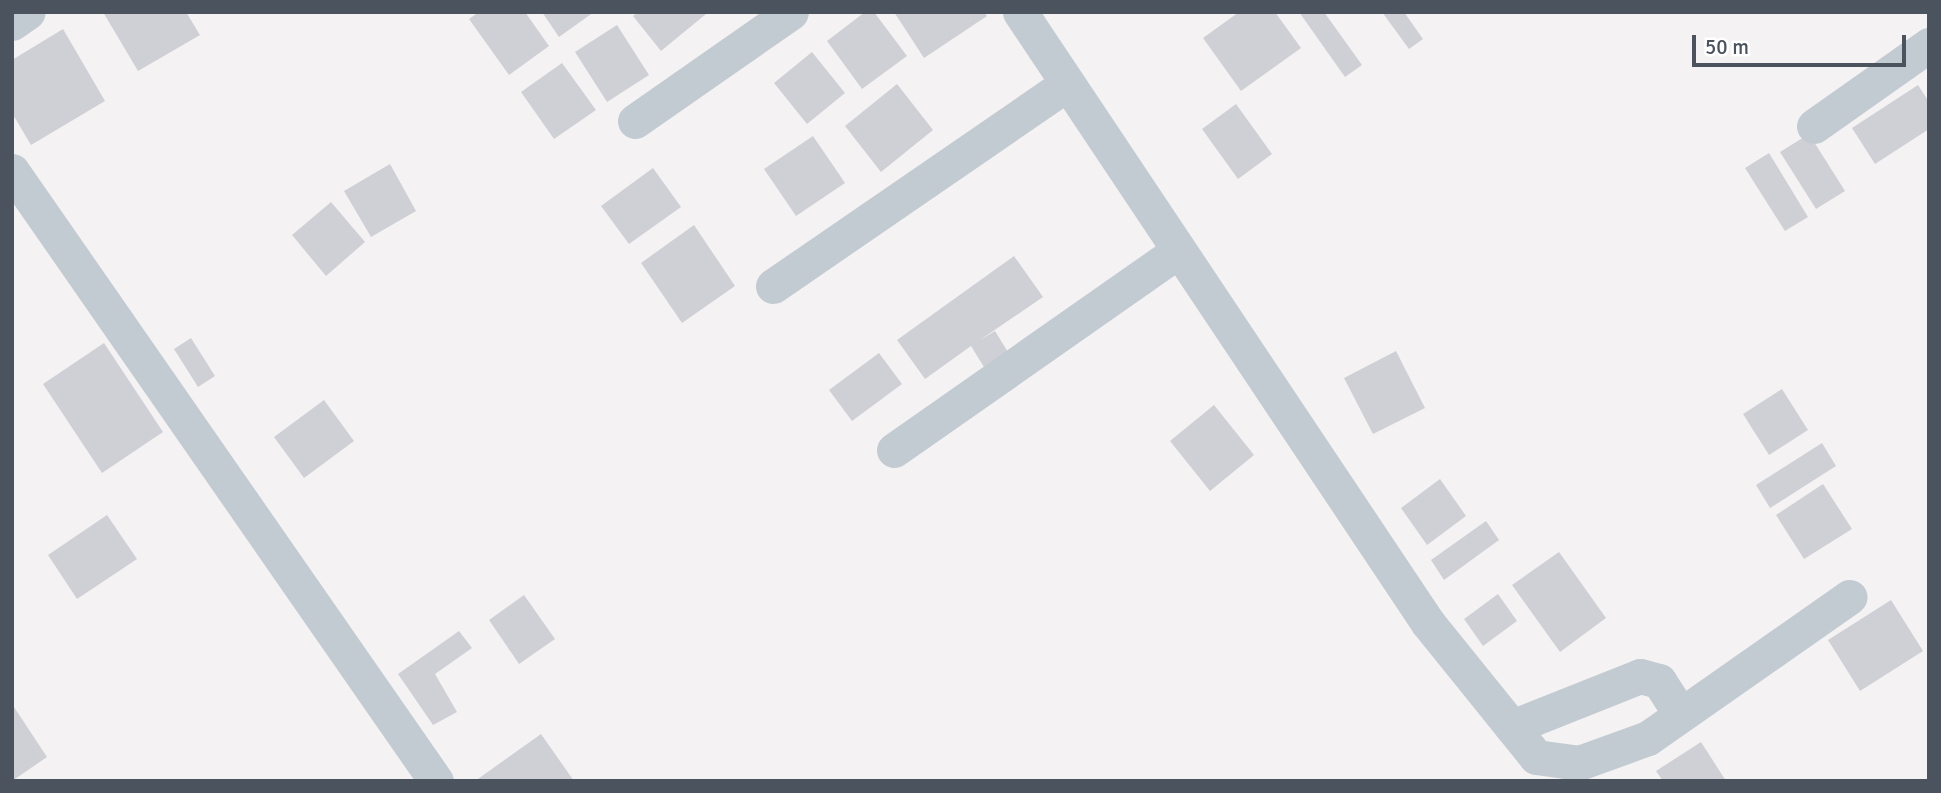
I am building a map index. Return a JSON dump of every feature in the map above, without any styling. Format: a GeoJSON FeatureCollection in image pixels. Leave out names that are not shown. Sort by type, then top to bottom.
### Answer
{"type":"FeatureCollection","features":[{"type":"Feature","properties":{"kind":"street"},"geometry":{"type":"LineString","coordinates":[[12,23],[28,12]]}},
{"type":"Feature","properties":{"kind":"street"},"geometry":{"type":"LineString","coordinates":[[635,121],[791,12]]}},
{"type":"Feature","properties":{"kind":"street"},"geometry":{"type":"LineString","coordinates":[[1020,12],[1428,623],[1536,757],[1579,763],[1619,752],[1681,715],[1849,597]]}},
{"type":"Feature","properties":{"kind":"street"},"geometry":{"type":"LineString","coordinates":[[1814,126],[1929,45]]}},
{"type":"Feature","properties":{"kind":"street"},"geometry":{"type":"LineString","coordinates":[[773,286],[1067,84]]}},
{"type":"Feature","properties":{"kind":"street"},"geometry":{"type":"LineString","coordinates":[[12,171],[436,781]]}},
{"type":"Feature","properties":{"kind":"street"},"geometry":{"type":"LineString","coordinates":[[894,450],[1178,251]]}},
{"type":"Feature","properties":{"kind":"street"},"geometry":{"type":"LineString","coordinates":[[1512,727],[1640,676],[1658,681],[1681,715]]}},
{"type":"Feature","properties":{"kind":"building"},"geometry":{"type":"Polygon","coordinates":[[[103,12],[186,12],[200,35],[138,71],[103,12]]]}},
{"type":"Feature","properties":{"kind":"building"},"geometry":{"type":"Polygon","coordinates":[[[479,12],[525,12],[549,46],[509,75],[469,19],[479,12]]]}},
{"type":"Feature","properties":{"kind":"building"},"geometry":{"type":"Polygon","coordinates":[[[542,12],[594,12],[559,37],[542,12]]]}},
{"type":"Feature","properties":{"kind":"building"},"geometry":{"type":"Polygon","coordinates":[[[638,12],[706,14],[661,51],[633,16],[638,12]]]}},
{"type":"Feature","properties":{"kind":"building"},"geometry":{"type":"Polygon","coordinates":[[[865,12],[874,12],[907,56],[862,89],[827,41],[865,12]]]}},
{"type":"Feature","properties":{"kind":"building"},"geometry":{"type":"Polygon","coordinates":[[[894,12],[984,12],[987,16],[924,58],[894,12]]]}},
{"type":"Feature","properties":{"kind":"building"},"geometry":{"type":"Polygon","coordinates":[[[1239,12],[1275,12],[1301,48],[1241,91],[1203,38],[1239,12]]]}},
{"type":"Feature","properties":{"kind":"building"},"geometry":{"type":"Polygon","coordinates":[[[1299,12],[1324,12],[1362,65],[1345,77],[1299,12]]]}},
{"type":"Feature","properties":{"kind":"building"},"geometry":{"type":"Polygon","coordinates":[[[1382,12],[1404,12],[1423,39],[1409,49],[1382,12]]]}},
{"type":"Feature","properties":{"kind":"building"},"geometry":{"type":"Polygon","coordinates":[[[617,25],[649,75],[607,102],[575,52],[617,25]]]}},
{"type":"Feature","properties":{"kind":"building"},"geometry":{"type":"Polygon","coordinates":[[[63,29],[105,101],[31,145],[12,113],[12,60],[63,29]]]}},
{"type":"Feature","properties":{"kind":"building"},"geometry":{"type":"Polygon","coordinates":[[[812,52],[845,93],[807,124],[774,83],[812,52]]]}},
{"type":"Feature","properties":{"kind":"building"},"geometry":{"type":"Polygon","coordinates":[[[562,63],[596,110],[554,139],[521,92],[562,63]]]}},
{"type":"Feature","properties":{"kind":"building"},"geometry":{"type":"Polygon","coordinates":[[[897,84],[933,130],[881,172],[845,126],[897,84]]]}},
{"type":"Feature","properties":{"kind":"building"},"geometry":{"type":"Polygon","coordinates":[[[1918,85],[1929,102],[1929,129],[1875,164],[1852,128],[1918,85]]]}},
{"type":"Feature","properties":{"kind":"building"},"geometry":{"type":"Polygon","coordinates":[[[1236,104],[1272,154],[1238,179],[1202,129],[1236,104]]]}},
{"type":"Feature","properties":{"kind":"building"},"geometry":{"type":"Polygon","coordinates":[[[1809,134],[1845,191],[1816,209],[1780,152],[1809,134]]]}},
{"type":"Feature","properties":{"kind":"building"},"geometry":{"type":"Polygon","coordinates":[[[813,136],[845,183],[796,216],[764,169],[813,136]]]}},
{"type":"Feature","properties":{"kind":"building"},"geometry":{"type":"Polygon","coordinates":[[[1769,153],[1808,217],[1785,231],[1745,168],[1769,153]]]}},
{"type":"Feature","properties":{"kind":"building"},"geometry":{"type":"Polygon","coordinates":[[[390,164],[416,211],[371,237],[344,191],[390,164]]]}},
{"type":"Feature","properties":{"kind":"building"},"geometry":{"type":"Polygon","coordinates":[[[653,168],[681,207],[629,244],[601,206],[653,168]]]}},
{"type":"Feature","properties":{"kind":"building"},"geometry":{"type":"Polygon","coordinates":[[[331,202],[365,242],[326,276],[292,235],[331,202]]]}},
{"type":"Feature","properties":{"kind":"building"},"geometry":{"type":"Polygon","coordinates":[[[694,225],[735,286],[682,323],[641,263],[694,225]]]}},
{"type":"Feature","properties":{"kind":"building"},"geometry":{"type":"Polygon","coordinates":[[[1014,256],[1043,297],[980,340],[995,331],[1011,357],[987,372],[971,346],[925,379],[897,340],[1014,256]]]}},
{"type":"Feature","properties":{"kind":"building"},"geometry":{"type":"Polygon","coordinates":[[[191,338],[215,376],[198,387],[174,349],[191,338]]]}},
{"type":"Feature","properties":{"kind":"building"},"geometry":{"type":"Polygon","coordinates":[[[104,343],[163,432],[102,473],[43,384],[104,343]]]}},
{"type":"Feature","properties":{"kind":"building"},"geometry":{"type":"Polygon","coordinates":[[[1396,351],[1425,408],[1373,434],[1344,378],[1396,351]]]}},
{"type":"Feature","properties":{"kind":"building"},"geometry":{"type":"Polygon","coordinates":[[[879,353],[902,384],[852,421],[829,390],[879,353]]]}},
{"type":"Feature","properties":{"kind":"building"},"geometry":{"type":"Polygon","coordinates":[[[1782,389],[1808,430],[1769,455],[1743,414],[1782,389]]]}},
{"type":"Feature","properties":{"kind":"building"},"geometry":{"type":"Polygon","coordinates":[[[324,400],[354,441],[304,478],[274,437],[324,400]]]}},
{"type":"Feature","properties":{"kind":"building"},"geometry":{"type":"Polygon","coordinates":[[[1214,405],[1254,455],[1210,491],[1170,441],[1214,405]]]}},
{"type":"Feature","properties":{"kind":"building"},"geometry":{"type":"Polygon","coordinates":[[[1822,443],[1836,466],[1770,508],[1756,485],[1822,443]]]}},
{"type":"Feature","properties":{"kind":"building"},"geometry":{"type":"Polygon","coordinates":[[[1440,479],[1466,516],[1427,545],[1401,508],[1440,479]]]}},
{"type":"Feature","properties":{"kind":"building"},"geometry":{"type":"Polygon","coordinates":[[[1823,484],[1852,529],[1804,559],[1776,515],[1823,484]]]}},
{"type":"Feature","properties":{"kind":"building"},"geometry":{"type":"Polygon","coordinates":[[[107,515],[137,559],[77,599],[48,555],[107,515]]]}},
{"type":"Feature","properties":{"kind":"building"},"geometry":{"type":"Polygon","coordinates":[[[1486,521],[1499,540],[1444,580],[1431,560],[1486,521]]]}},
{"type":"Feature","properties":{"kind":"building"},"geometry":{"type":"Polygon","coordinates":[[[1559,552],[1606,618],[1560,652],[1512,585],[1559,552]]]}},
{"type":"Feature","properties":{"kind":"building"},"geometry":{"type":"Polygon","coordinates":[[[1498,594],[1517,621],[1483,646],[1464,619],[1498,594]]]}},
{"type":"Feature","properties":{"kind":"building"},"geometry":{"type":"Polygon","coordinates":[[[524,595],[555,639],[519,664],[489,620],[524,595]]]}},
{"type":"Feature","properties":{"kind":"building"},"geometry":{"type":"Polygon","coordinates":[[[1891,600],[1923,651],[1860,691],[1828,640],[1891,600]]]}},
{"type":"Feature","properties":{"kind":"building"},"geometry":{"type":"Polygon","coordinates":[[[459,631],[472,648],[435,674],[457,712],[433,725],[398,674],[459,631]]]}},
{"type":"Feature","properties":{"kind":"building"},"geometry":{"type":"Polygon","coordinates":[[[12,704],[47,757],[12,781],[12,704]]]}},
{"type":"Feature","properties":{"kind":"building"},"geometry":{"type":"Polygon","coordinates":[[[541,734],[574,781],[475,781],[541,734]]]}},
{"type":"Feature","properties":{"kind":"building"},"geometry":{"type":"Polygon","coordinates":[[[1701,742],[1726,781],[1663,781],[1656,771],[1701,742]]]}}]}
